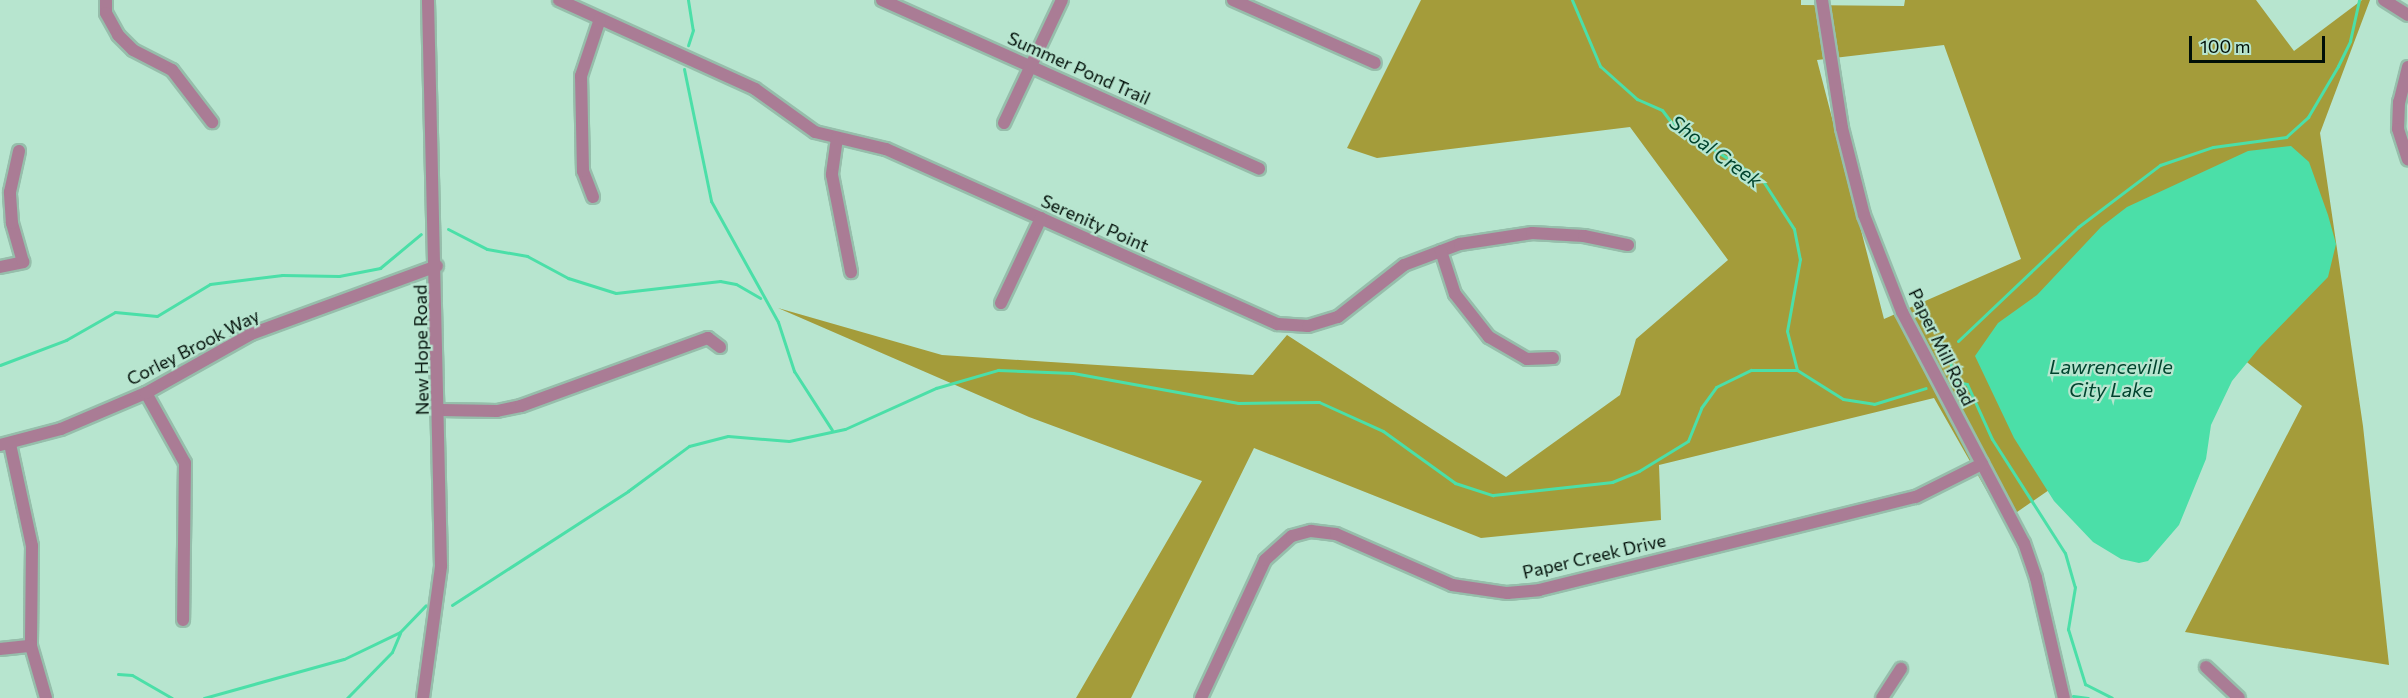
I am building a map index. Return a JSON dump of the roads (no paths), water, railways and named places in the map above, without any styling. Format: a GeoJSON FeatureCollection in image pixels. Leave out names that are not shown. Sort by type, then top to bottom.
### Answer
{"type":"FeatureCollection","features":[{"type":"Feature","properties":{"kind":"street"},"geometry":{"type":"LineString","coordinates":[[106,0],[106,13],[118,35],[133,50],[172,70],[212,122]]}},
{"type":"Feature","properties":{"kind":"street","name":"New Hope Road"},"geometry":{"type":"LineString","coordinates":[[423,698],[441,566],[441,410],[428,0]]}},
{"type":"Feature","properties":{"kind":"street","name":"Serenity Point"},"geometry":{"type":"LineString","coordinates":[[558,0],[755,89],[815,132],[886,149],[1278,324],[1308,326],[1338,317],[1404,265],[1460,244],[1532,233],[1584,236],[1628,245]]}},
{"type":"Feature","properties":{"kind":"street","name":"Summer Pond Trail"},"geometry":{"type":"LineString","coordinates":[[882,0],[1259,169]]}},
{"type":"Feature","properties":{"kind":"street"},"geometry":{"type":"LineString","coordinates":[[1004,123],[1062,0]]}},
{"type":"Feature","properties":{"kind":"street"},"geometry":{"type":"LineString","coordinates":[[1233,0],[1375,63]]}},
{"type":"Feature","properties":{"kind":"street","name":"Paper Mill Road"},"geometry":{"type":"LineString","coordinates":[[1822,0],[1842,128],[1864,215],[1902,312],[2030,561],[2064,698]]}},
{"type":"Feature","properties":{"kind":"street"},"geometry":{"type":"LineString","coordinates":[[2384,0],[2408,15]]}},
{"type":"Feature","properties":{"kind":"street"},"geometry":{"type":"LineString","coordinates":[[593,197],[583,171],[581,76],[600,19]]}},
{"type":"Feature","properties":{"kind":"street"},"geometry":{"type":"LineString","coordinates":[[2408,67],[2399,102],[2398,129],[2408,159]]}},
{"type":"Feature","properties":{"kind":"street"},"geometry":{"type":"LineString","coordinates":[[837,138],[832,175],[851,272]]}},
{"type":"Feature","properties":{"kind":"street"},"geometry":{"type":"LineString","coordinates":[[0,267],[23,262],[12,223],[10,192],[18,151]]}},
{"type":"Feature","properties":{"kind":"street"},"geometry":{"type":"LineString","coordinates":[[1001,303],[1041,218]]}},
{"type":"Feature","properties":{"kind":"street"},"geometry":{"type":"LineString","coordinates":[[1441,251],[1455,294],[1488,337],[1527,359],[1553,358]]}},
{"type":"Feature","properties":{"kind":"street","name":"Corley Brook Way"},"geometry":{"type":"LineString","coordinates":[[5,444],[61,429],[146,393],[251,334],[437,266]]}},
{"type":"Feature","properties":{"kind":"street"},"geometry":{"type":"LineString","coordinates":[[441,410],[497,411],[521,406],[708,338],[720,347]]}},
{"type":"Feature","properties":{"kind":"street"},"geometry":{"type":"LineString","coordinates":[[146,393],[185,463],[183,620]]}},
{"type":"Feature","properties":{"kind":"street"},"geometry":{"type":"LineString","coordinates":[[5,444],[32,546],[31,646],[46,698]]}},
{"type":"Feature","properties":{"kind":"street","name":"Paper Creek Drive"},"geometry":{"type":"LineString","coordinates":[[1202,698],[1264,560],[1292,536],[1311,531],[1336,534],[1452,585],[1507,593],[1539,590],[1916,497],[1982,464]]}},
{"type":"Feature","properties":{"kind":"street"},"geometry":{"type":"LineString","coordinates":[[0,649],[31,646]]}},
{"type":"Feature","properties":{"kind":"street"},"geometry":{"type":"LineString","coordinates":[[2206,667],[2239,698]]}},
{"type":"Feature","properties":{"kind":"street"},"geometry":{"type":"LineString","coordinates":[[1882,698],[1901,669]]}},
{"type":"Feature","properties":{"kind":"water","name":"Lawrenceville City Lake"},"geometry":{"type":"Polygon","coordinates":[[[2291,146],[2309,162],[2328,215],[2336,244],[2328,277],[2260,347],[2232,381],[2211,425],[2206,459],[2179,525],[2148,561],[2139,563],[2121,559],[2093,542],[2054,501],[2014,438],[1975,356],[1998,323],[2037,295],[2101,227],[2127,207],[2248,151],[2291,146]]]}},
{"type":"Feature","properties":{"kind":"waterway"},"geometry":{"type":"LineString","coordinates":[[688,0],[693,30],[688,45]]}},
{"type":"Feature","properties":{"kind":"waterway","name":"Shoal Creek"},"geometry":{"type":"LineString","coordinates":[[1572,0],[1600,66],[1637,99],[1662,110],[1671,122],[1763,181],[1794,229],[1800,259],[1787,331],[1797,370],[1843,399],[1874,404],[1926,388]]}},
{"type":"Feature","properties":{"kind":"waterway"},"geometry":{"type":"LineString","coordinates":[[1958,341],[2078,227],[2160,165],[2213,147],[2286,137],[2308,117],[2338,66],[2350,41],[2359,0]]}},
{"type":"Feature","properties":{"kind":"waterway"},"geometry":{"type":"LineString","coordinates":[[684,69],[711,201],[778,322],[794,371],[832,430]]}},
{"type":"Feature","properties":{"kind":"waterway"},"geometry":{"type":"LineString","coordinates":[[448,229],[487,249],[527,256],[568,278],[616,293],[720,281],[736,284],[760,298]]}},
{"type":"Feature","properties":{"kind":"waterway"},"geometry":{"type":"LineString","coordinates":[[0,365],[66,340],[115,312],[157,316],[210,284],[282,275],[339,276],[380,268],[421,234]]}},
{"type":"Feature","properties":{"kind":"waterway","name":"Shoal Creek"},"geometry":{"type":"LineString","coordinates":[[1950,359],[1953,381],[1967,384],[1992,439],[2065,553],[2075,587],[2068,629],[2085,684],[2112,698]]}},
{"type":"Feature","properties":{"kind":"waterway"},"geometry":{"type":"LineString","coordinates":[[452,605],[628,491],[689,446],[728,436],[789,441],[845,429],[936,388],[998,370],[1073,373],[1238,403],[1319,402],[1383,431],[1455,483],[1493,495],[1612,482],[1639,471],[1688,441],[1701,408],[1716,387],[1751,370],[1797,370]]}},
{"type":"Feature","properties":{"kind":"waterway"},"geometry":{"type":"LineString","coordinates":[[204,698],[344,659],[400,632],[426,605]]}},
{"type":"Feature","properties":{"kind":"waterway"},"geometry":{"type":"LineString","coordinates":[[347,698],[392,652],[400,633]]}},
{"type":"Feature","properties":{"kind":"waterway"},"geometry":{"type":"LineString","coordinates":[[118,674],[132,675],[172,698]]}},
{"type":"Feature","properties":{"kind":"waterway"},"geometry":{"type":"LineString","coordinates":[[2073,696],[2088,698]]}}]}
